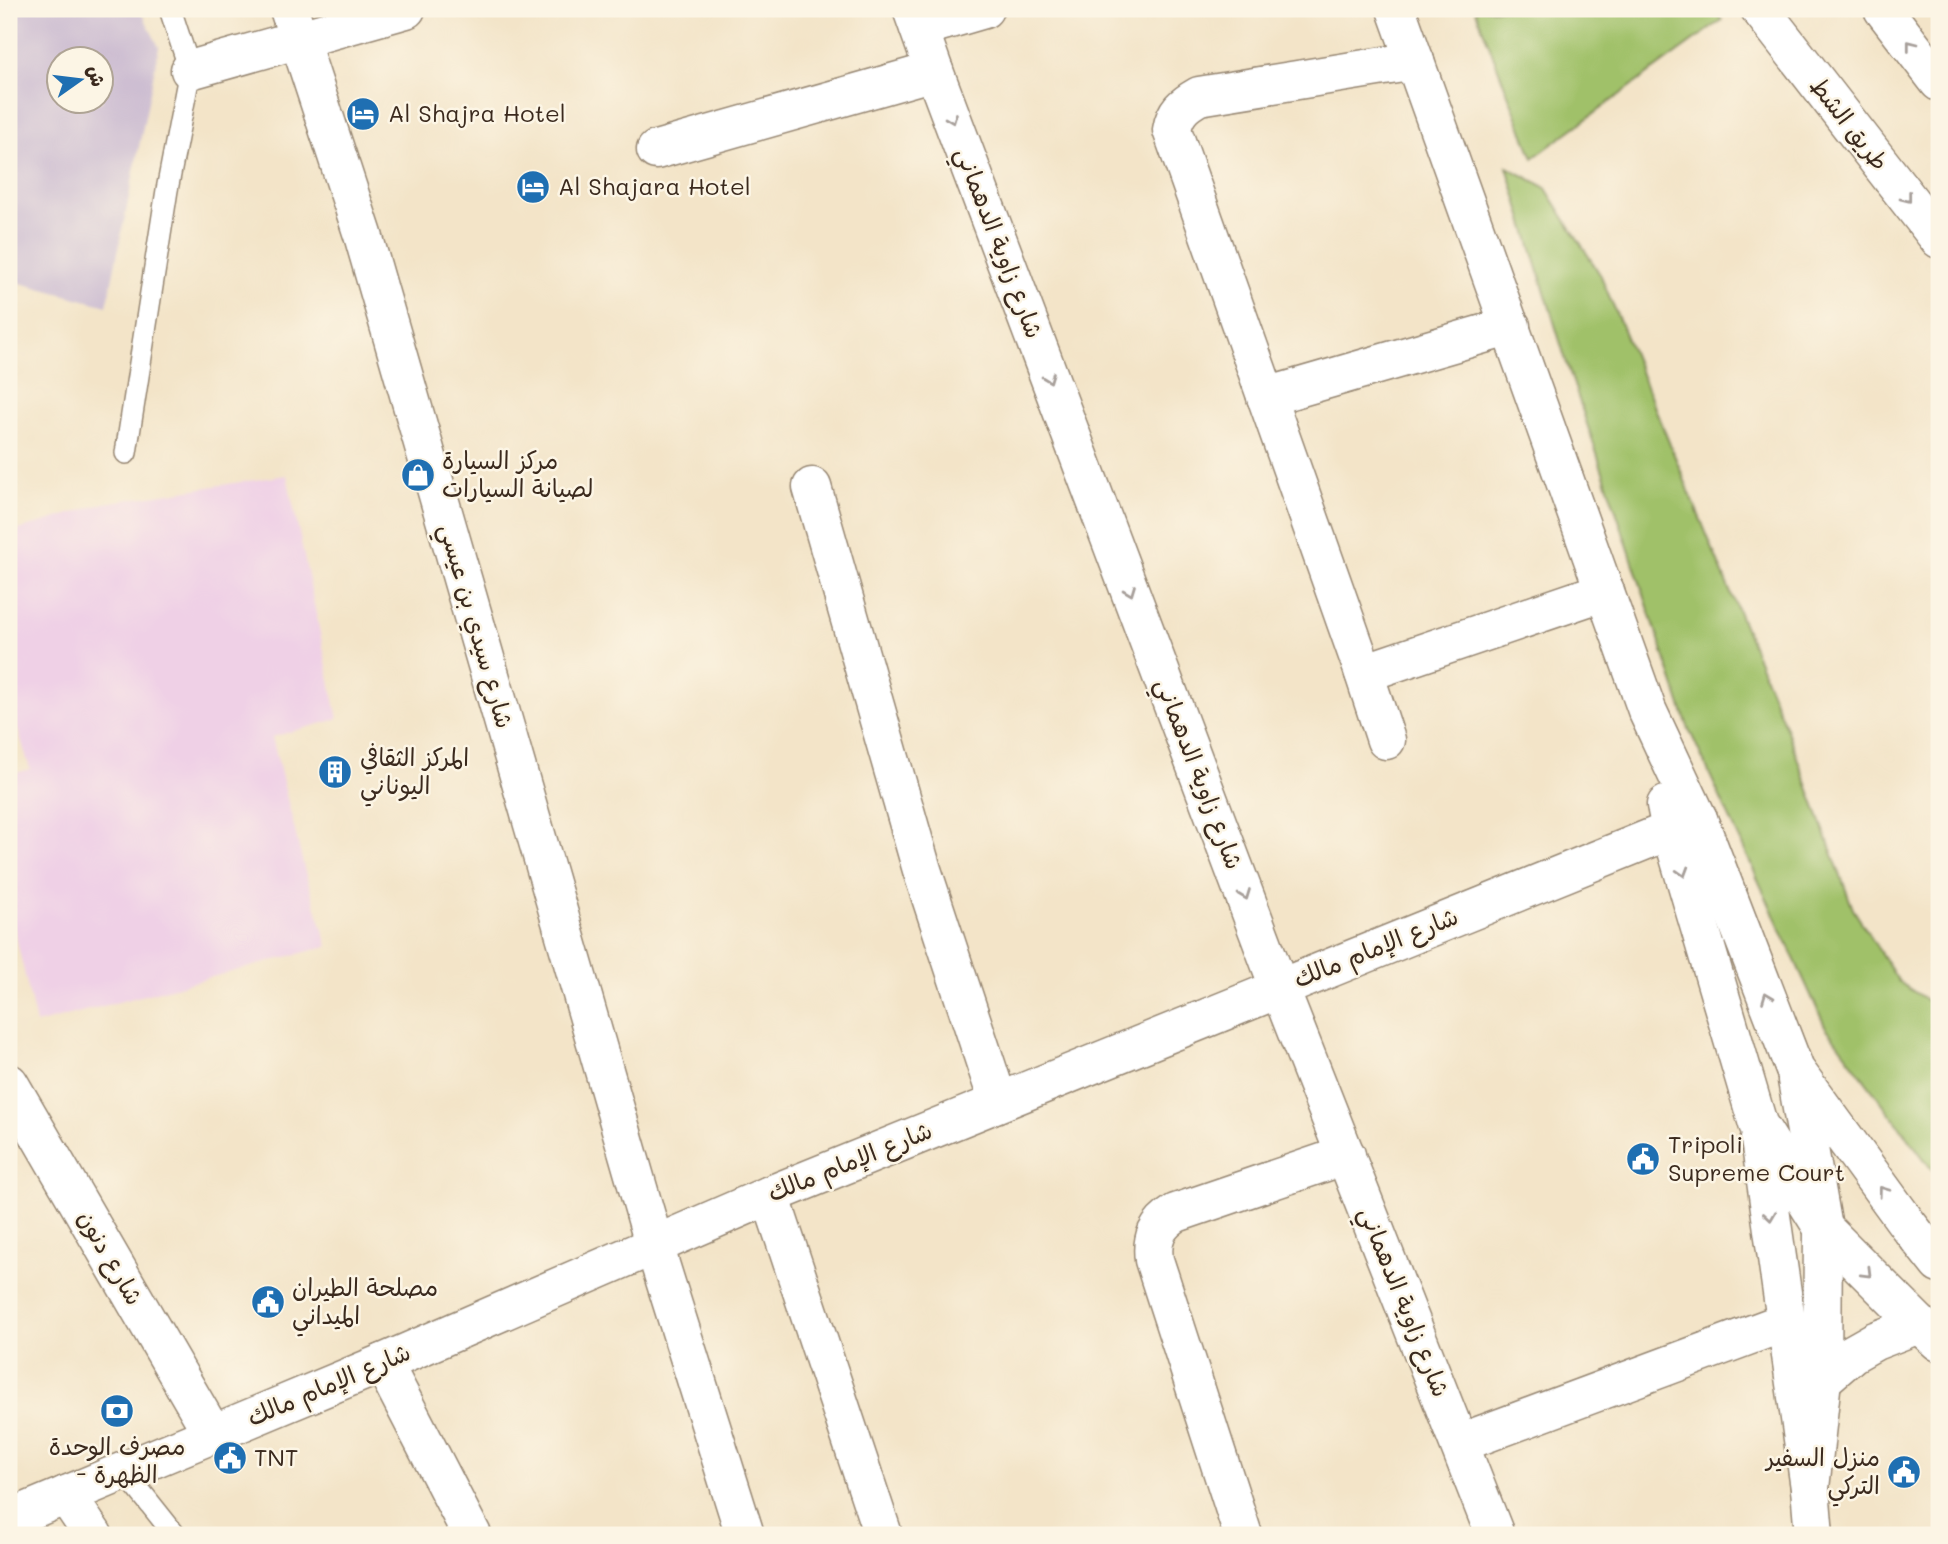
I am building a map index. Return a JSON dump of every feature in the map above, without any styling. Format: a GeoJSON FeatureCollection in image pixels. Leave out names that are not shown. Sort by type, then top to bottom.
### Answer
{"type":"FeatureCollection","features":[{"type":"Feature","properties":{"kind":"main road"},"geometry":{"type":"LineString","coordinates":[[190,70],[294,24],[406,9]]}},
{"type":"Feature","properties":{"kind":"main road"},"geometry":{"type":"LineString","coordinates":[[916,19],[984,9]]}},
{"type":"Feature","properties":{"kind":"main road"},"geometry":{"type":"LineString","coordinates":[[1396,9],[1605,591],[1684,825],[1758,1124],[1810,1488],[1814,1535]]}},
{"type":"Feature","properties":{"kind":"main road","name":"طريق الشط"},"geometry":{"type":"LineString","coordinates":[[1759,9],[1939,239]]}},
{"type":"Feature","properties":{"kind":"main road"},"geometry":{"type":"LineString","coordinates":[[1883,9],[1939,82]]}},
{"type":"Feature","properties":{"kind":"main road","name":"شارع زاوية الدهماني"},"geometry":{"type":"LineString","coordinates":[[916,19],[1279,987],[1495,1535]]}},
{"type":"Feature","properties":{"kind":"main road","name":"شارع سيدي بن عيسي"},"geometry":{"type":"LineString","coordinates":[[294,24],[363,235],[655,1245],[745,1535]]}},
{"type":"Feature","properties":{"kind":"main road"},"geometry":{"type":"LineString","coordinates":[[1385,740],[1364,673],[1172,130],[1174,116],[1185,104],[1199,96],[1415,61]]}},
{"type":"Feature","properties":{"kind":"main road"},"geometry":{"type":"LineString","coordinates":[[656,150],[934,71]]}},
{"type":"Feature","properties":{"kind":"main road"},"geometry":{"type":"LineString","coordinates":[[1266,397],[1511,326]]}},
{"type":"Feature","properties":{"kind":"main road"},"geometry":{"type":"LineString","coordinates":[[812,487],[922,870],[999,1101]]}},
{"type":"Feature","properties":{"kind":"main road"},"geometry":{"type":"LineString","coordinates":[[1364,673],[1605,591]]}},
{"type":"Feature","properties":{"kind":"main road"},"geometry":{"type":"LineString","coordinates":[[1684,825],[1795,1070],[1939,1264]]}},
{"type":"Feature","properties":{"kind":"main road","name":"شارع الإمام مالك"},"geometry":{"type":"LineString","coordinates":[[9,1519],[383,1363],[770,1195],[1684,825]]}},
{"type":"Feature","properties":{"kind":"main road"},"geometry":{"type":"LineString","coordinates":[[1795,1070],[1823,1228],[1822,1380],[1810,1488]]}},
{"type":"Feature","properties":{"kind":"main road","name":"شارع دنون"},"geometry":{"type":"LineString","coordinates":[[9,1083],[212,1433]]}},
{"type":"Feature","properties":{"kind":"main road"},"geometry":{"type":"LineString","coordinates":[[1758,1124],[1823,1228],[1929,1333]]}},
{"type":"Feature","properties":{"kind":"main road"},"geometry":{"type":"LineString","coordinates":[[1243,1535],[1154,1261],[1152,1246],[1156,1231],[1165,1220],[1176,1213],[1346,1155]]}},
{"type":"Feature","properties":{"kind":"main road"},"geometry":{"type":"LineString","coordinates":[[770,1195],[883,1535]]}},
{"type":"Feature","properties":{"kind":"main road"},"geometry":{"type":"LineString","coordinates":[[1460,1443],[1785,1322]]}},
{"type":"Feature","properties":{"kind":"main road"},"geometry":{"type":"LineString","coordinates":[[1822,1380],[1852,1354],[1875,1341],[1929,1333]]}},
{"type":"Feature","properties":{"kind":"main road"},"geometry":{"type":"LineString","coordinates":[[383,1363],[472,1535]]}},
{"type":"Feature","properties":{"kind":"main road"},"geometry":{"type":"LineString","coordinates":[[66,1495],[93,1535]]}},
{"type":"Feature","properties":{"kind":"lane"},"geometry":{"type":"LineString","coordinates":[[126,453],[167,190],[190,70],[170,9]]}},
{"type":"Feature","properties":{"kind":"lane"},"geometry":{"type":"LineString","coordinates":[[124,1471],[174,1535]]}},
{"type":"Feature","properties":{"kind":"shaded area"},"geometry":{"type":"Polygon","coordinates":[[[9,9],[140,9],[159,47],[107,306],[9,280],[9,9]]]}},
{"type":"Feature","properties":{"kind":"shaded area"},"geometry":{"type":"Polygon","coordinates":[[[287,475],[338,719],[272,737],[305,872],[328,946],[36,1024],[9,906],[9,775],[30,769],[9,700],[9,533],[105,503],[287,475]]]}},
{"type":"Feature","properties":{"kind":"green space"},"geometry":{"type":"Polygon","coordinates":[[[1475,9],[1713,9],[1722,20],[1533,158],[1475,9]]]}},
{"type":"Feature","properties":{"kind":"green space"},"geometry":{"type":"Polygon","coordinates":[[[1507,167],[1545,187],[1601,276],[1788,733],[1853,909],[1899,982],[1939,1008],[1939,1179],[1825,1026],[1688,727],[1566,361],[1507,167]]]}},
{"type":"Feature","properties":{"kind":"place","name":"Al Shajra Hotel"},"geometry":{"type":"Point","coordinates":[363,114]}},
{"type":"Feature","properties":{"kind":"place","name":"Al Shajara Hotel"},"geometry":{"type":"Point","coordinates":[533,187]}},
{"type":"Feature","properties":{"kind":"place","name":"مركز السيارة لصيانة السيارات"},"geometry":{"type":"Point","coordinates":[418,475]}},
{"type":"Feature","properties":{"kind":"place","name":"المركز الثقافي اليوناني"},"geometry":{"type":"Point","coordinates":[335,772]}},
{"type":"Feature","properties":{"kind":"place","name":"Tripoli Supreme Court"},"geometry":{"type":"Point","coordinates":[1643,1159]}},
{"type":"Feature","properties":{"kind":"place","name":"مصلحة الطيران الميداني"},"geometry":{"type":"Point","coordinates":[268,1302]}},
{"type":"Feature","properties":{"kind":"place","name":"مصرف الوحدة - الظهرة"},"geometry":{"type":"Point","coordinates":[117,1411]}},
{"type":"Feature","properties":{"kind":"place","name":"TNT"},"geometry":{"type":"Point","coordinates":[230,1458]}},
{"type":"Feature","properties":{"kind":"place","name":"منزل السفير التركي"},"geometry":{"type":"Point","coordinates":[1904,1472]}}]}
